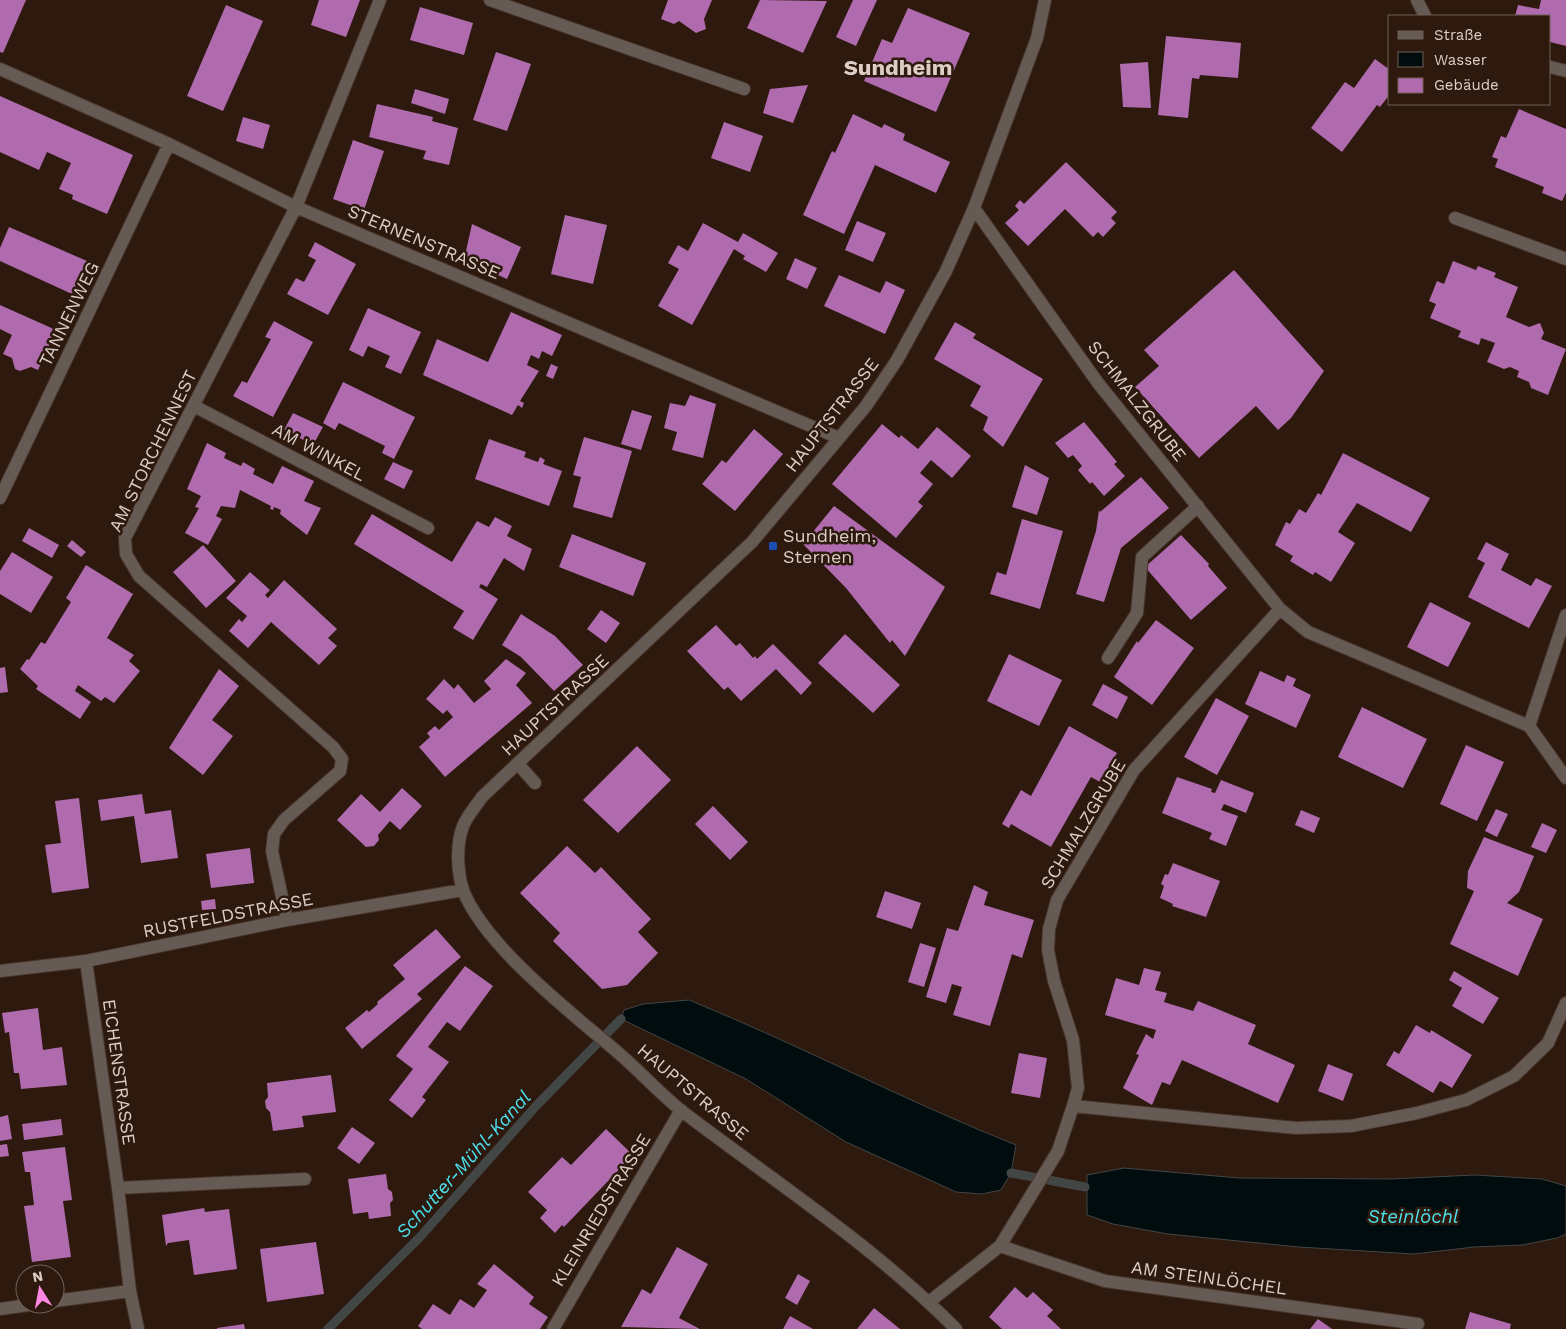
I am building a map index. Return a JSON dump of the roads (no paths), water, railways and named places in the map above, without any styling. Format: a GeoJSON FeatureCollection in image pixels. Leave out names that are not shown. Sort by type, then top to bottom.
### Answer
{"type":"FeatureCollection","features":[{"type":"Feature","properties":{"kind":"street","name":"AM STORCHENNEST"},"geometry":{"type":"LineString","coordinates":[[287,920],[272,851],[274,834],[284,820],[340,771],[342,759],[333,747],[139,576],[126,554],[125,538],[296,206],[380,0]]}},
{"type":"Feature","properties":{"kind":"street"},"geometry":{"type":"LineString","coordinates":[[490,0],[744,89]]}},
{"type":"Feature","properties":{"kind":"street","name":"HAUPTSTRASSE"},"geometry":{"type":"LineString","coordinates":[[956,1329],[930,1302],[853,1239],[681,1110],[615,1050],[588,1029],[520,966],[495,939],[479,919],[463,890],[458,868],[463,825],[482,797],[747,548],[866,406],[897,360],[946,271],[974,208],[1036,38],[1045,0]]}},
{"type":"Feature","properties":{"kind":"street"},"geometry":{"type":"LineString","coordinates":[[1416,0],[1424,15]]}},
{"type":"Feature","properties":{"kind":"street"},"geometry":{"type":"LineString","coordinates":[[1551,67],[1566,71]]}},
{"type":"Feature","properties":{"kind":"street","name":"STERNENSTRASSE"},"geometry":{"type":"LineString","coordinates":[[0,69],[169,144],[296,206],[839,438]]}},
{"type":"Feature","properties":{"kind":"street","name":"TANNENWEG"},"geometry":{"type":"LineString","coordinates":[[0,498],[169,144]]}},
{"type":"Feature","properties":{"kind":"street","name":"SCHMALZGRUBE"},"geometry":{"type":"LineString","coordinates":[[974,208],[1098,383],[1280,609],[1308,632],[1529,726]]}},
{"type":"Feature","properties":{"kind":"street"},"geometry":{"type":"LineString","coordinates":[[1454,218],[1566,259]]}},
{"type":"Feature","properties":{"kind":"street","name":"AM WINKEL"},"geometry":{"type":"LineString","coordinates":[[194,406],[428,528]]}},
{"type":"Feature","properties":{"kind":"street"},"geometry":{"type":"LineString","coordinates":[[1108,658],[1137,613],[1142,557],[1198,506]]}},
{"type":"Feature","properties":{"kind":"street","name":"SCHMALZGRUBE"},"geometry":{"type":"LineString","coordinates":[[930,1302],[1000,1246],[1058,1151],[1078,1080],[1073,1040],[1054,980],[1048,950],[1049,929],[1057,900],[1134,770],[1280,609]]}},
{"type":"Feature","properties":{"kind":"street"},"geometry":{"type":"LineString","coordinates":[[1566,615],[1529,726],[1566,778]]}},
{"type":"Feature","properties":{"kind":"street"},"geometry":{"type":"LineString","coordinates":[[518,764],[535,784]]}},
{"type":"Feature","properties":{"kind":"street","name":"RUSTFELDSTRASSE"},"geometry":{"type":"LineString","coordinates":[[0,971],[86,961],[287,920],[463,890]]}},
{"type":"Feature","properties":{"kind":"street","name":"EICHENSTRASSE"},"geometry":{"type":"LineString","coordinates":[[86,961],[118,1188],[130,1291],[138,1329]]}},
{"type":"Feature","properties":{"kind":"street"},"geometry":{"type":"LineString","coordinates":[[1072,1106],[1296,1128],[1351,1126],[1418,1114],[1466,1100],[1514,1076],[1548,1042],[1566,1003]]}},
{"type":"Feature","properties":{"kind":"street","name":"KLEINRIEDSTRASSE"},"geometry":{"type":"LineString","coordinates":[[553,1329],[681,1110]]}},
{"type":"Feature","properties":{"kind":"street"},"geometry":{"type":"LineString","coordinates":[[118,1188],[304,1179]]}},
{"type":"Feature","properties":{"kind":"street","name":"AM STEINLÖCHEL"},"geometry":{"type":"LineString","coordinates":[[1000,1246],[1105,1281],[1418,1324]]}},
{"type":"Feature","properties":{"kind":"street"},"geometry":{"type":"LineString","coordinates":[[65,1300],[130,1291]]}},
{"type":"Feature","properties":{"kind":"street"},"geometry":{"type":"LineString","coordinates":[[0,1309],[15,1307]]}},
{"type":"Feature","properties":{"kind":"water"},"geometry":{"type":"Polygon","coordinates":[[[689,1000],[1016,1145],[1011,1173],[1001,1190],[982,1194],[956,1192],[846,1142],[746,1079],[621,1019],[624,1010],[643,1004],[689,1000]]]}},
{"type":"Feature","properties":{"kind":"water","name":"Steinlöchl"},"geometry":{"type":"Polygon","coordinates":[[[1124,1168],[1239,1178],[1390,1179],[1475,1175],[1542,1179],[1566,1186],[1566,1234],[1557,1238],[1522,1245],[1474,1247],[1414,1254],[1299,1247],[1168,1234],[1113,1224],[1087,1215],[1087,1175],[1124,1168]]]}},
{"type":"Feature","properties":{"kind":"waterway","name":"Schutter-Mühl-Kanal"},"geometry":{"type":"LineString","coordinates":[[328,1329],[420,1237],[536,1106],[621,1019]]}},
{"type":"Feature","properties":{"kind":"waterway"},"geometry":{"type":"LineString","coordinates":[[1011,1173],[1085,1187]]}},
{"type":"Feature","properties":{"kind":"place","name":"Sundheim, Sternen"},"geometry":{"type":"Point","coordinates":[773,546]}},
{"type":"Feature","properties":{"kind":"district","name":"Sundheim"},"geometry":{"type":"Point","coordinates":[898,67]}}]}
